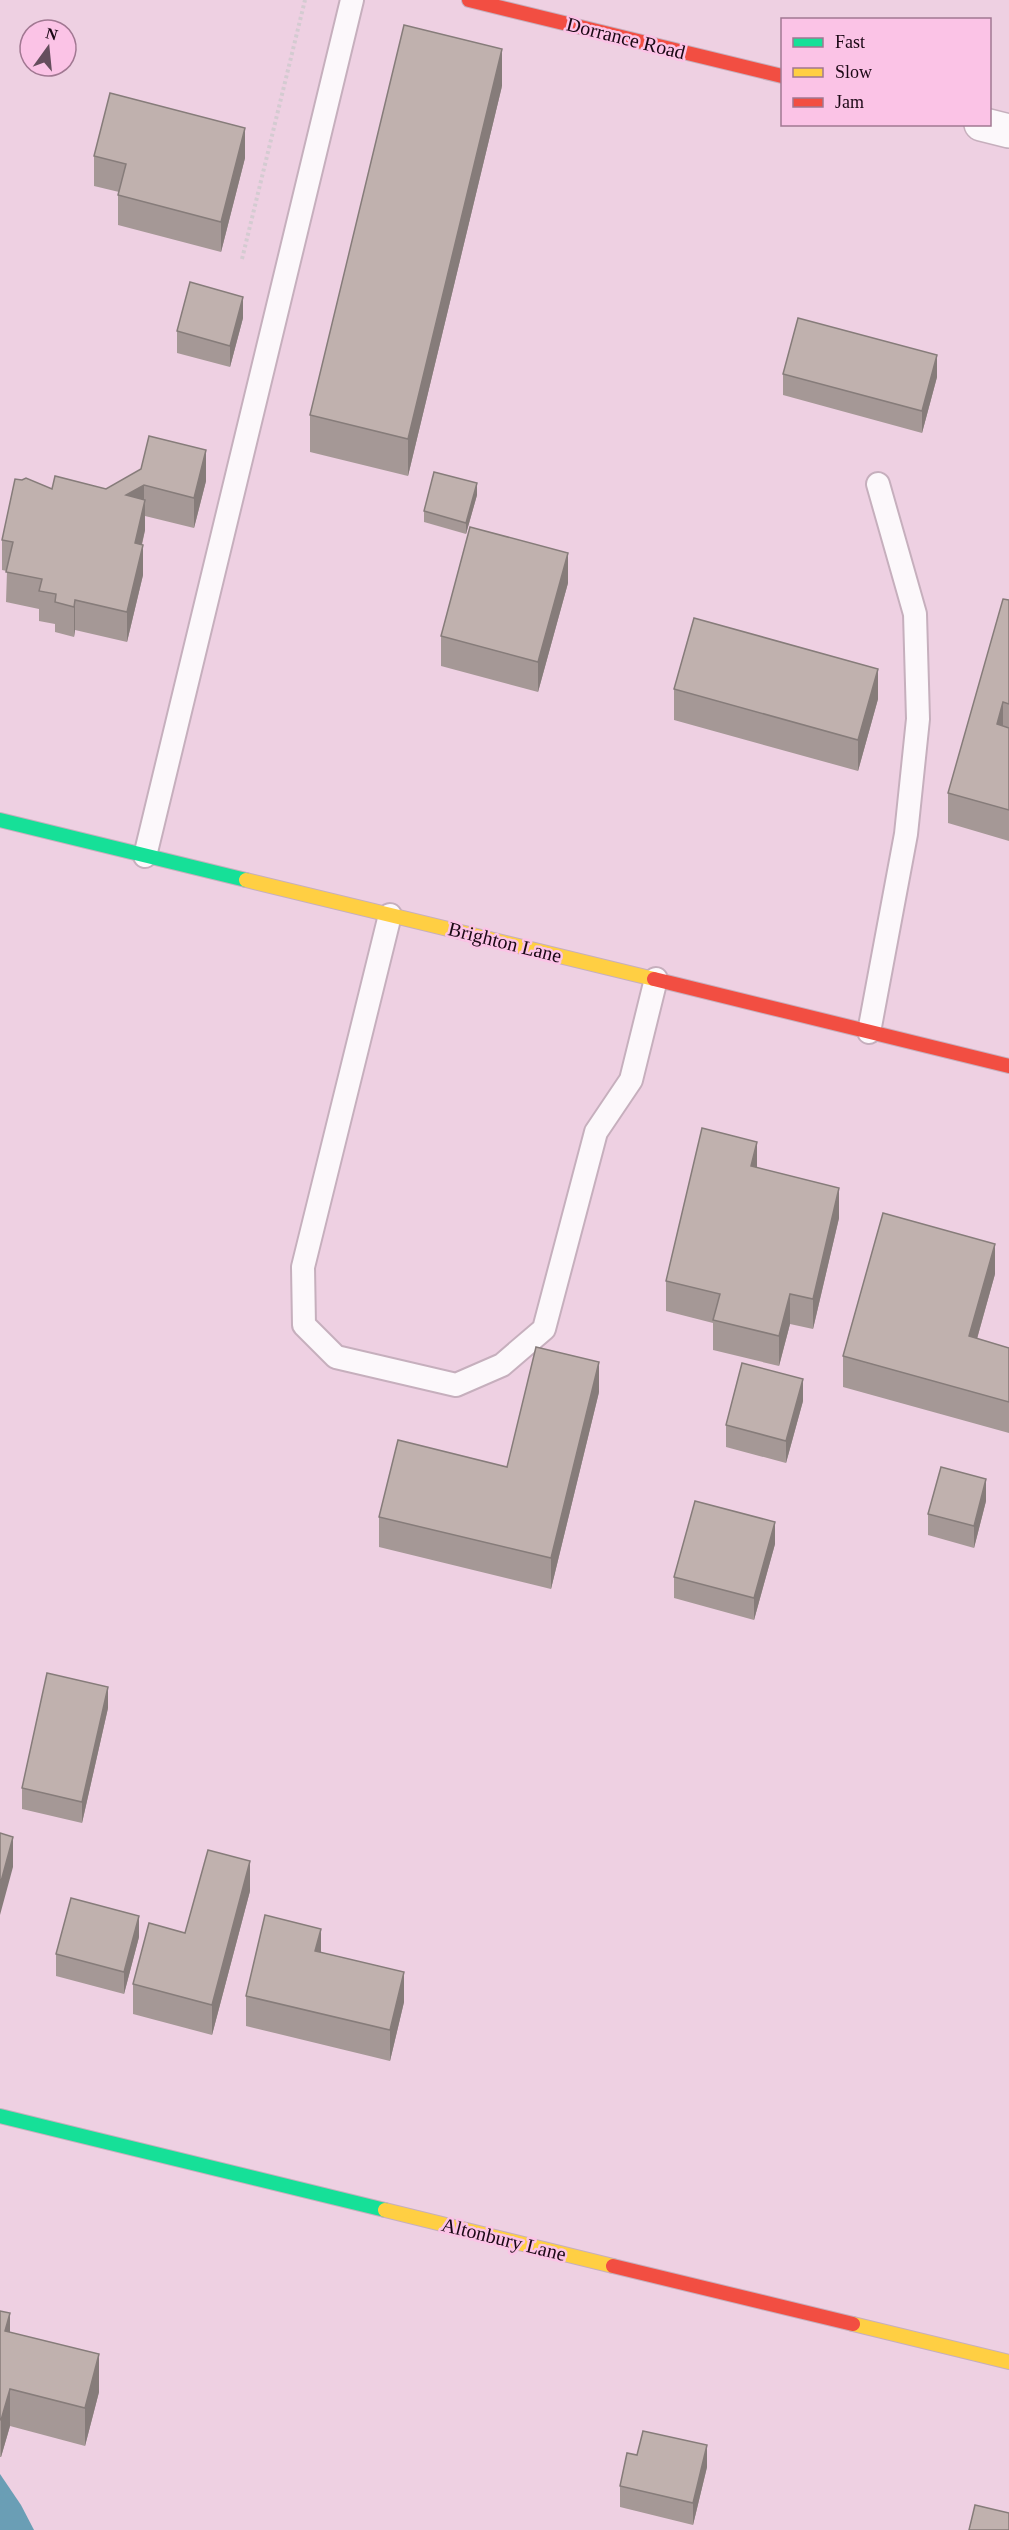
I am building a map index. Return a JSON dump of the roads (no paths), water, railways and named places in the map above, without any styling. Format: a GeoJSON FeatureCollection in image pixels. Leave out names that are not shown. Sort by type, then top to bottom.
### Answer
{"type":"FeatureCollection","features":[{"type":"Feature","properties":{"kind":"street","name":"Dorrance Road"},"geometry":{"type":"LineString","coordinates":[[469,0],[781,76]]}},
{"type":"Feature","properties":{"kind":"street"},"geometry":{"type":"LineString","coordinates":[[989,126],[1009,131]]}},
{"type":"Feature","properties":{"kind":"street","name":"Brighton Lane"},"geometry":{"type":"LineString","coordinates":[[0,820],[1009,1066]]}},
{"type":"Feature","properties":{"kind":"street","name":"Altonbury Lane"},"geometry":{"type":"LineString","coordinates":[[0,2116],[1009,2362]]}},
{"type":"Feature","properties":{"kind":"lane"},"geometry":{"type":"LineString","coordinates":[[145,856],[352,0]]}},
{"type":"Feature","properties":{"kind":"lane"},"geometry":{"type":"LineString","coordinates":[[869,1032],[906,834],[918,719],[915,614],[878,484]]}},
{"type":"Feature","properties":{"kind":"lane"},"geometry":{"type":"LineString","coordinates":[[390,915],[303,1267],[304,1325],[336,1357],[456,1385],[502,1365],[544,1329],[596,1132],[631,1080],[656,979]]}},
{"type":"Feature","properties":{"kind":"water"},"geometry":{"type":"Polygon","coordinates":[[[0,2474],[21,2505],[34,2530],[0,2530],[0,2474]]]}}]}
